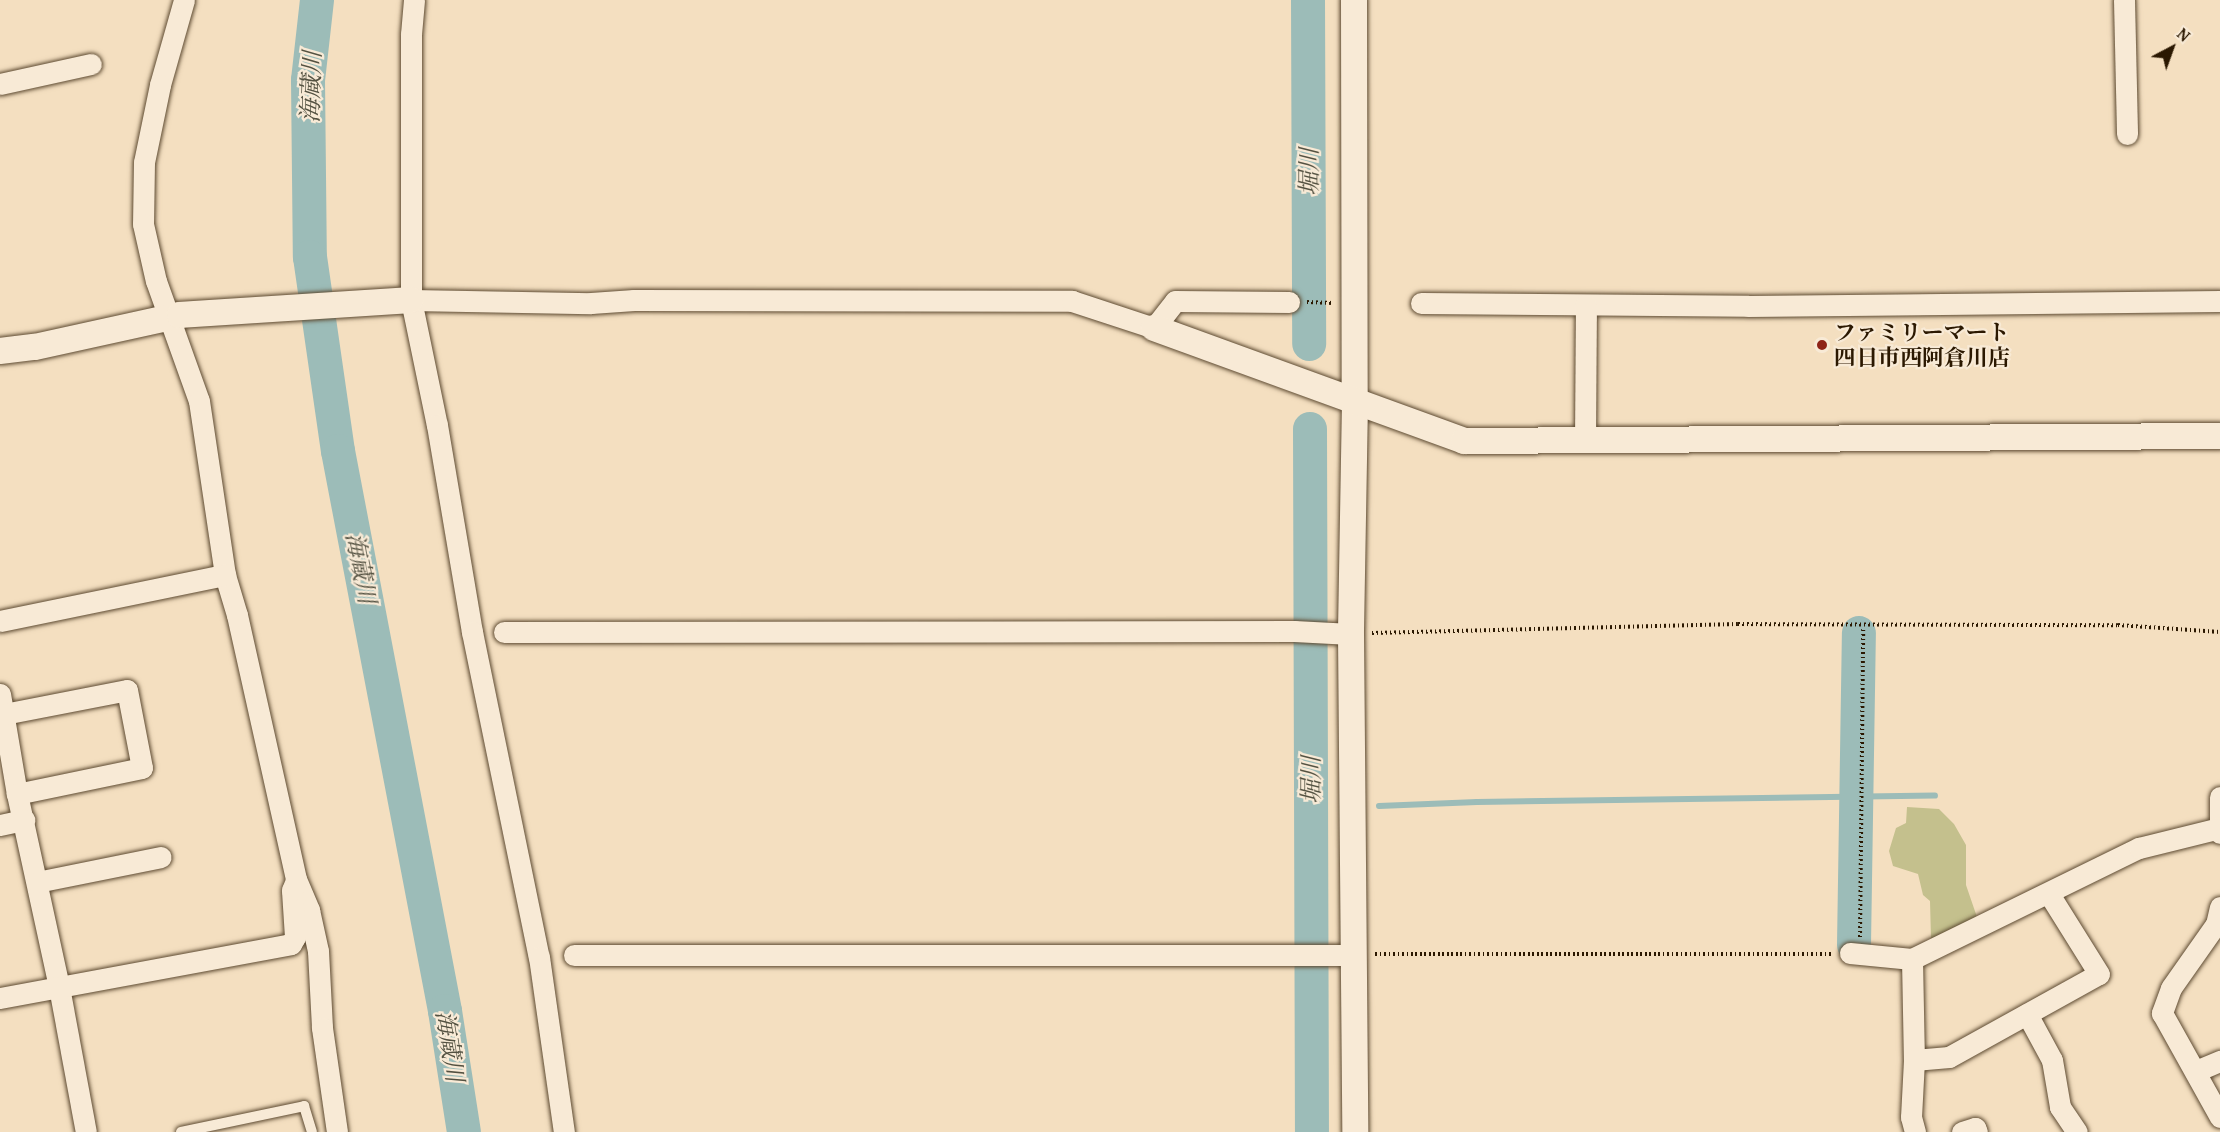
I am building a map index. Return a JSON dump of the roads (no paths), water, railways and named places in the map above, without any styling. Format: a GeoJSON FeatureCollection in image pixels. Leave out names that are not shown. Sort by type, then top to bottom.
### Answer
{"type":"FeatureCollection","features":[{"type":"Feature","properties":{"kind":"street"},"geometry":{"type":"LineString","coordinates":[[184,0],[152,119],[144,162],[142,197],[148,252],[174,316],[199,401],[225,575],[237,615],[296,879],[309,910],[318,951],[322,1028],[337,1132]]}},
{"type":"Feature","properties":{"kind":"street"},"geometry":{"type":"LineString","coordinates":[[414,0],[411,34],[411,300],[437,425],[472,632],[539,957],[564,1132]]}},
{"type":"Feature","properties":{"kind":"street"},"geometry":{"type":"LineString","coordinates":[[1353,0],[1355,402],[1345,633],[1345,954],[1355,1132]]}},
{"type":"Feature","properties":{"kind":"street"},"geometry":{"type":"LineString","coordinates":[[2124,0],[2127,134]]}},
{"type":"Feature","properties":{"kind":"street"},"geometry":{"type":"LineString","coordinates":[[0,84],[91,64]]}},
{"type":"Feature","properties":{"kind":"street"},"geometry":{"type":"LineString","coordinates":[[0,351],[34,347],[174,316],[411,300],[591,303],[634,300],[1072,301],[1154,328],[1464,441],[1585,442],[2220,436]]}},
{"type":"Feature","properties":{"kind":"street"},"geometry":{"type":"LineString","coordinates":[[1154,328],[1174,301],[1289,302]]}},
{"type":"Feature","properties":{"kind":"street"},"geometry":{"type":"LineString","coordinates":[[1421,303],[1586,305],[2220,301]]}},
{"type":"Feature","properties":{"kind":"street"},"geometry":{"type":"LineString","coordinates":[[1585,442],[1586,305]]}},
{"type":"Feature","properties":{"kind":"street"},"geometry":{"type":"LineString","coordinates":[[0,621],[225,575]]}},
{"type":"Feature","properties":{"kind":"street"},"geometry":{"type":"LineString","coordinates":[[504,632],[1294,631],[1345,633]]}},
{"type":"Feature","properties":{"kind":"street"},"geometry":{"type":"LineString","coordinates":[[17,794],[142,768],[127,690],[2,704],[17,794],[59,987],[86,1132]]}},
{"type":"Feature","properties":{"kind":"street"},"geometry":{"type":"LineString","coordinates":[[2220,797],[2220,832]]}},
{"type":"Feature","properties":{"kind":"street"},"geometry":{"type":"LineString","coordinates":[[0,825],[24,820]]}},
{"type":"Feature","properties":{"kind":"street"},"geometry":{"type":"LineString","coordinates":[[1855,950],[1912,959],[2139,848],[2220,828]]}},
{"type":"Feature","properties":{"kind":"street"},"geometry":{"type":"LineString","coordinates":[[37,882],[161,858]]}},
{"type":"Feature","properties":{"kind":"street"},"geometry":{"type":"LineString","coordinates":[[0,999],[291,944],[295,937],[292,890],[296,879]]}},
{"type":"Feature","properties":{"kind":"street"},"geometry":{"type":"LineString","coordinates":[[1914,1060],[1949,1057],[2098,974],[2049,894]]}},
{"type":"Feature","properties":{"kind":"street"},"geometry":{"type":"LineString","coordinates":[[2220,907],[2216,924],[2171,988],[2162,1013],[2220,1118]]}},
{"type":"Feature","properties":{"kind":"street"},"geometry":{"type":"LineString","coordinates":[[574,956],[1345,954]]}},
{"type":"Feature","properties":{"kind":"street"},"geometry":{"type":"LineString","coordinates":[[1912,959],[1914,1060],[1911,1117],[1914,1132]]}},
{"type":"Feature","properties":{"kind":"street"},"geometry":{"type":"LineString","coordinates":[[2027,1014],[2052,1060],[2060,1107],[2077,1132]]}},
{"type":"Feature","properties":{"kind":"street"},"geometry":{"type":"LineString","coordinates":[[2196,1071],[2220,1061]]}},
{"type":"Feature","properties":{"kind":"street"},"geometry":{"type":"LineString","coordinates":[[1962,1132],[1975,1128],[1977,1132]]}},
{"type":"Feature","properties":{"kind":"lane"},"geometry":{"type":"LineString","coordinates":[[181,1132],[304,1106],[312,1132]]}},
{"type":"Feature","properties":{"kind":"waterway","name":"海蔵川"},"geometry":{"type":"LineString","coordinates":[[317,0],[308,80],[310,257],[338,451],[445,1011],[464,1132]]}},
{"type":"Feature","properties":{"kind":"waterway","name":"堀川"},"geometry":{"type":"LineString","coordinates":[[1308,0],[1309,344]]}},
{"type":"Feature","properties":{"kind":"waterway","name":"堀川"},"geometry":{"type":"LineString","coordinates":[[1310,429],[1312,1132]]}},
{"type":"Feature","properties":{"kind":"waterway"},"geometry":{"type":"LineString","coordinates":[[1854,945],[1859,633]]}},
{"type":"Feature","properties":{"kind":"waterway"},"geometry":{"type":"LineString","coordinates":[[1379,806],[1477,802],[1935,796]]}},
{"type":"Feature","properties":{"kind":"place","name":"ファミリーマート 四日市西阿倉川店"},"geometry":{"type":"Point","coordinates":[1822,345]}}]}
